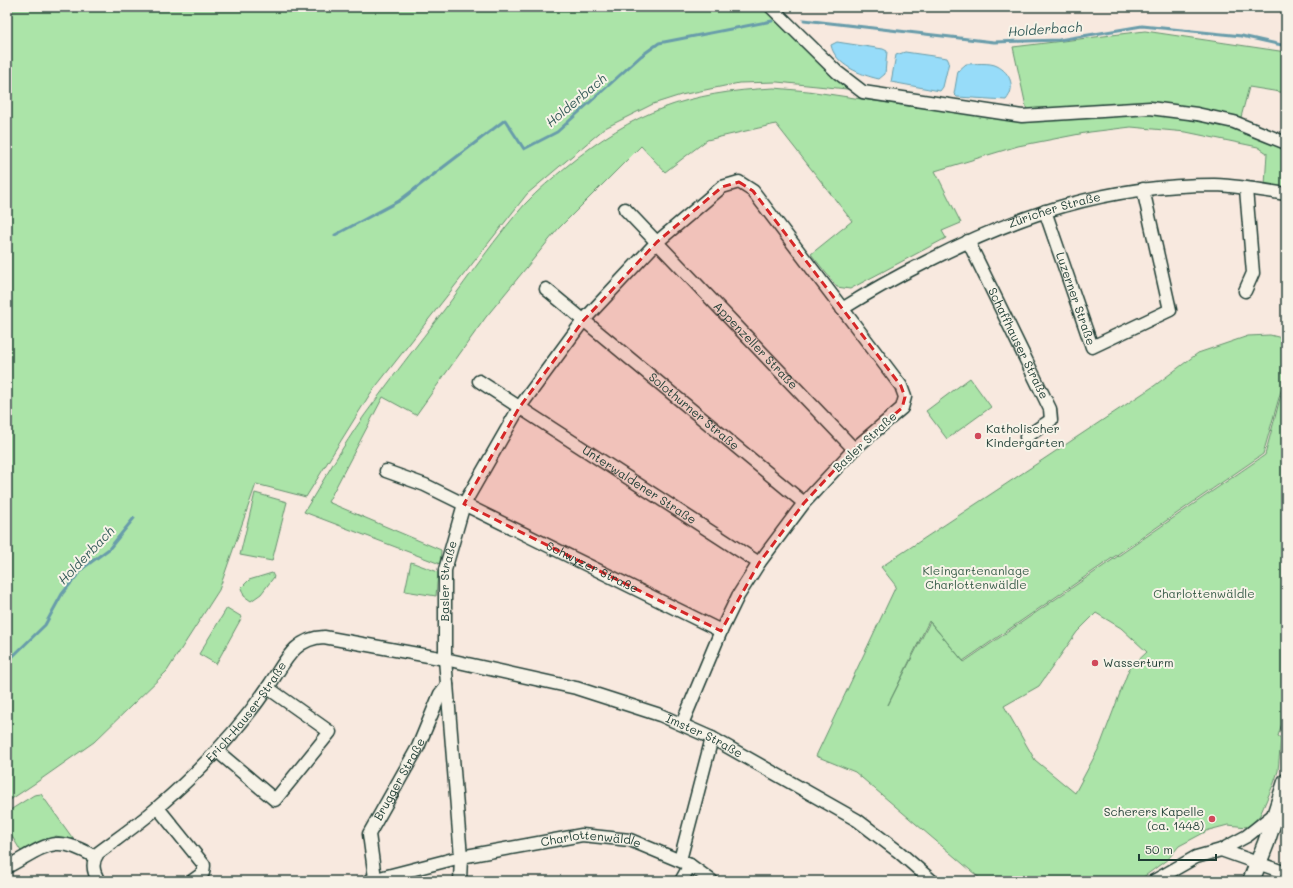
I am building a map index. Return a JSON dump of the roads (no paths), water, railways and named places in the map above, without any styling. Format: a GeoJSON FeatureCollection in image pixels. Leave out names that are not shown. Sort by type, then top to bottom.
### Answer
{"type":"FeatureCollection","features":[{"type":"Feature","properties":{"kind":"main road"},"geometry":{"type":"LineString","coordinates":[[1251,881],[1259,862],[1286,782]]}},
{"type":"Feature","properties":{"kind":"street"},"geometry":{"type":"LineString","coordinates":[[771,7],[837,72],[862,92],[993,113],[1022,116],[1150,108],[1197,114],[1234,122],[1286,142]]}},
{"type":"Feature","properties":{"kind":"street","name":"Basler Straße"},"geometry":{"type":"LineString","coordinates":[[445,659],[445,570],[464,504],[519,408],[583,321],[656,242],[722,187],[739,182],[753,191],[901,386],[905,397],[902,408],[854,449],[804,503],[759,563],[738,596],[721,631],[682,724]]}},
{"type":"Feature","properties":{"kind":"street","name":"Züricher Straße"},"geometry":{"type":"LineString","coordinates":[[842,309],[907,272],[968,240],[1018,220],[1080,200],[1143,189],[1214,185],[1286,194]]}},
{"type":"Feature","properties":{"kind":"street","name":"Luzerner Straße"},"geometry":{"type":"LineString","coordinates":[[1045,211],[1092,347],[1170,310],[1143,189]]}},
{"type":"Feature","properties":{"kind":"street"},"geometry":{"type":"LineString","coordinates":[[1245,291],[1253,273],[1246,189]]}},
{"type":"Feature","properties":{"kind":"street"},"geometry":{"type":"LineString","coordinates":[[625,209],[656,242]]}},
{"type":"Feature","properties":{"kind":"street","name":"Schaffhauser Straße"},"geometry":{"type":"LineString","coordinates":[[968,240],[1050,409],[1051,420],[1026,437]]}},
{"type":"Feature","properties":{"kind":"street","name":"Appenzeller Straße"},"geometry":{"type":"LineString","coordinates":[[656,242],[854,449]]}},
{"type":"Feature","properties":{"kind":"street"},"geometry":{"type":"LineString","coordinates":[[546,288],[583,321]]}},
{"type":"Feature","properties":{"kind":"street","name":"Solothurner Straße"},"geometry":{"type":"LineString","coordinates":[[583,321],[804,503]]}},
{"type":"Feature","properties":{"kind":"street"},"geometry":{"type":"LineString","coordinates":[[479,381],[519,408]]}},
{"type":"Feature","properties":{"kind":"street","name":"Unterwaldener Straße"},"geometry":{"type":"LineString","coordinates":[[519,408],[759,563]]}},
{"type":"Feature","properties":{"kind":"street"},"geometry":{"type":"LineString","coordinates":[[386,471],[426,485],[464,504]]}},
{"type":"Feature","properties":{"kind":"street","name":"Schwyzer Straße"},"geometry":{"type":"LineString","coordinates":[[464,504],[614,580],[721,631]]}},
{"type":"Feature","properties":{"kind":"street","name":"Erich-Hauser-Straße"},"geometry":{"type":"LineString","coordinates":[[95,858],[98,853],[158,808],[216,751],[268,688],[295,647],[312,638],[324,637],[445,659]]}},
{"type":"Feature","properties":{"kind":"street"},"geometry":{"type":"LineString","coordinates":[[445,659],[461,857],[460,881]]}},
{"type":"Feature","properties":{"kind":"street","name":"Imster Straße"},"geometry":{"type":"LineString","coordinates":[[445,659],[576,688],[660,715],[682,724],[712,738],[857,820],[899,852],[932,881]]}},
{"type":"Feature","properties":{"kind":"street","name":"Brugger Straße"},"geometry":{"type":"LineString","coordinates":[[371,880],[369,834],[418,747],[440,694],[447,685]]}},
{"type":"Feature","properties":{"kind":"street"},"geometry":{"type":"LineString","coordinates":[[216,751],[274,800],[330,732],[268,688]]}},
{"type":"Feature","properties":{"kind":"street"},"geometry":{"type":"LineString","coordinates":[[681,881],[712,738]]}},
{"type":"Feature","properties":{"kind":"street"},"geometry":{"type":"LineString","coordinates":[[158,808],[204,865],[203,873],[192,881]]}},
{"type":"Feature","properties":{"kind":"street"},"geometry":{"type":"LineString","coordinates":[[1154,881],[1196,857],[1221,850],[1247,836],[1276,813]]}},
{"type":"Feature","properties":{"kind":"street","name":"Charlottenwäldle"},"geometry":{"type":"LineString","coordinates":[[371,880],[461,857],[582,835],[630,840],[685,863],[712,881]]}},
{"type":"Feature","properties":{"kind":"street"},"geometry":{"type":"LineString","coordinates":[[7,867],[55,842],[66,844],[95,858],[93,868],[99,881]]}},
{"type":"Feature","properties":{"kind":"street"},"geometry":{"type":"LineString","coordinates":[[1221,850],[1286,872]]}},
{"type":"Feature","properties":{"kind":"water"},"geometry":{"type":"Polygon","coordinates":[[[837,42],[883,49],[887,51],[885,74],[879,79],[864,75],[850,68],[833,52],[831,45],[837,42]]]}},
{"type":"Feature","properties":{"kind":"water"},"geometry":{"type":"Polygon","coordinates":[[[905,52],[947,58],[949,62],[943,87],[940,91],[891,82],[896,55],[905,52]]]}},
{"type":"Feature","properties":{"kind":"water"},"geometry":{"type":"Polygon","coordinates":[[[966,64],[990,64],[1002,69],[1009,77],[1011,86],[1011,91],[1006,100],[957,97],[954,94],[958,71],[966,64]]]}},
{"type":"Feature","properties":{"kind":"waterway","name":"Holderbach"},"geometry":{"type":"LineString","coordinates":[[804,20],[994,42],[1059,40],[1142,26],[1242,36],[1286,46]]}},
{"type":"Feature","properties":{"kind":"waterway","name":"Holderbach"},"geometry":{"type":"LineString","coordinates":[[335,235],[399,201],[505,120],[524,149],[557,132],[641,56],[659,43],[772,21]]}},
{"type":"Feature","properties":{"kind":"waterway","name":"Holderbach"},"geometry":{"type":"LineString","coordinates":[[7,662],[45,625],[62,594],[83,568],[109,549],[134,518]]}},
{"type":"Feature","properties":{"kind":"place","name":"Katholischer Kindergarten"},"geometry":{"type":"Point","coordinates":[978,436]}},
{"type":"Feature","properties":{"kind":"place","name":"Wasserturm"},"geometry":{"type":"Point","coordinates":[1095,663]}},
{"type":"Feature","properties":{"kind":"place","name":"Scherers Kapelle (ca. 1448)"},"geometry":{"type":"Point","coordinates":[1212,819]}},
{"type":"Feature","properties":{"kind":"park label","name":"Kleingartenanlage Charlottenwäldle"},"geometry":{"type":"Point","coordinates":[976,578]}}]}
